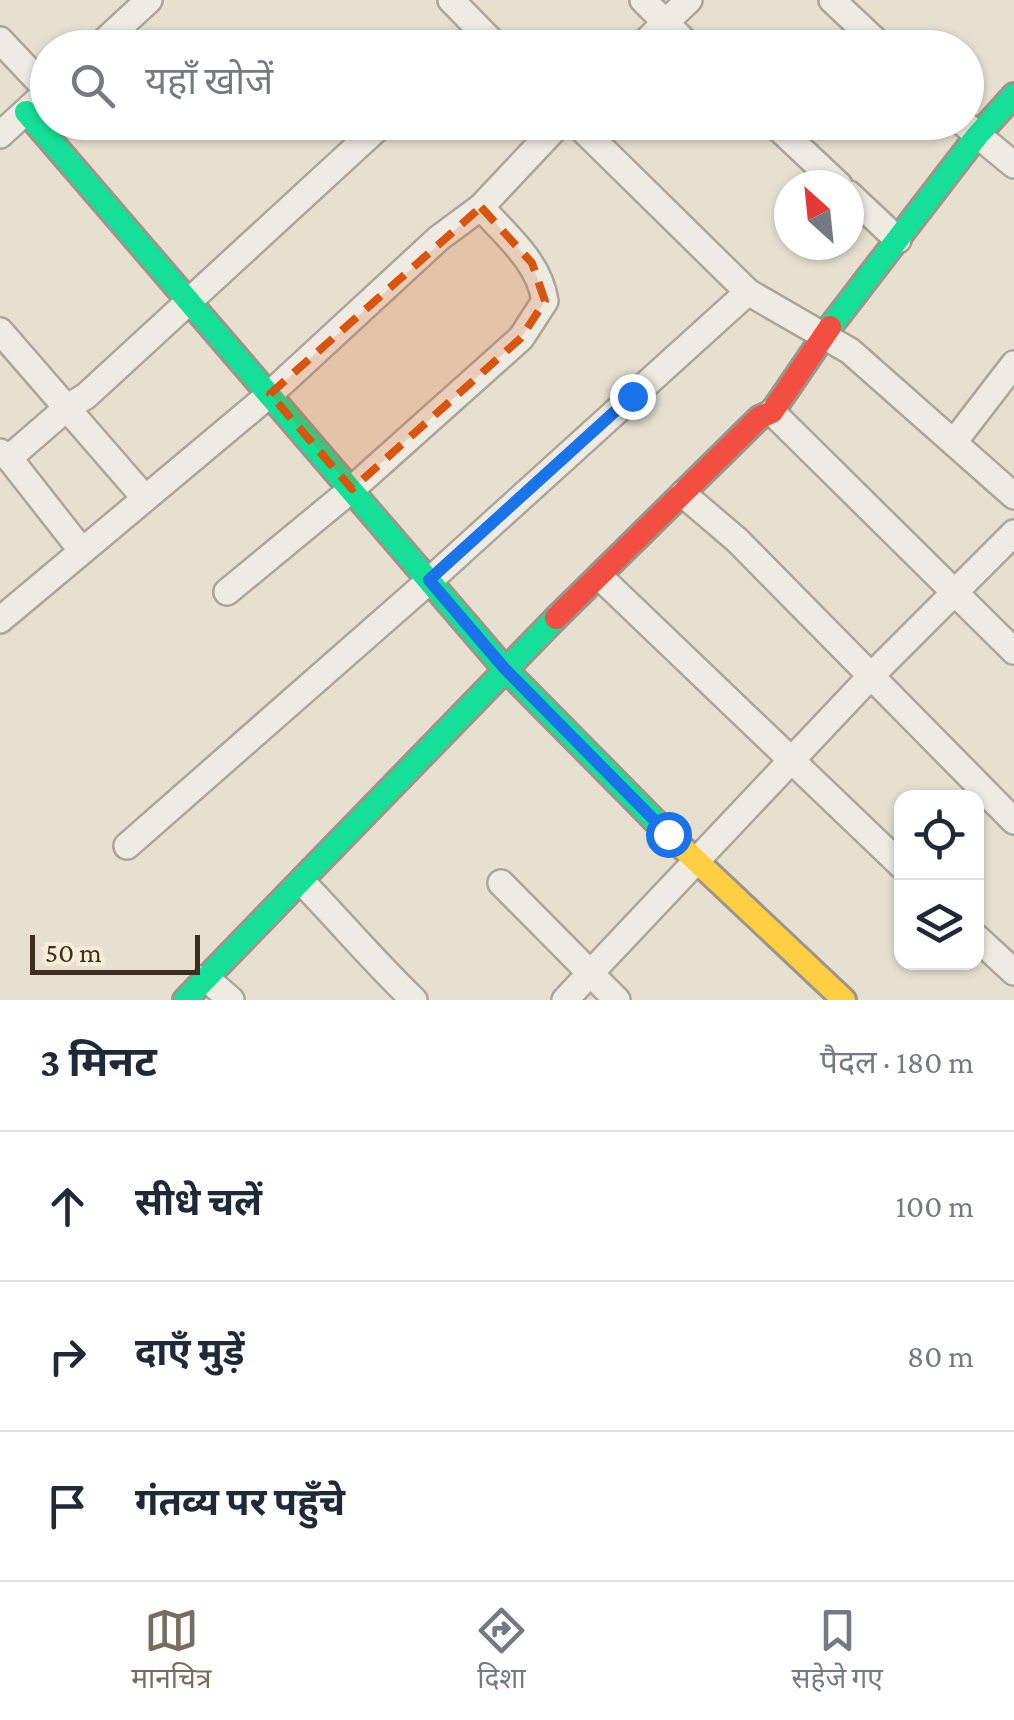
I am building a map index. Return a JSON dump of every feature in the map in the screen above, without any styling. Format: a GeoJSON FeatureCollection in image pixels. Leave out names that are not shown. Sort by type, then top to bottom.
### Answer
{"type":"FeatureCollection","features":[{"type":"Feature","properties":{"kind":"street"},"geometry":{"type":"LineString","coordinates":[[452,0],[473,30]]}},
{"type":"Feature","properties":{"kind":"street"},"geometry":{"type":"LineString","coordinates":[[643,0],[672,30]]}},
{"type":"Feature","properties":{"kind":"street"},"geometry":{"type":"LineString","coordinates":[[659,30],[689,0]]}},
{"type":"Feature","properties":{"kind":"street"},"geometry":{"type":"LineString","coordinates":[[832,0],[863,30]]}},
{"type":"Feature","properties":{"kind":"street"},"geometry":{"type":"LineString","coordinates":[[112,30],[134,5]]}},
{"type":"Feature","properties":{"kind":"street"},"geometry":{"type":"LineString","coordinates":[[0,40],[30,72]]}},
{"type":"Feature","properties":{"kind":"street"},"geometry":{"type":"LineString","coordinates":[[984,117],[1014,94]]}},
{"type":"Feature","properties":{"kind":"street"},"geometry":{"type":"LineString","coordinates":[[0,135],[30,108]]}},
{"type":"Feature","properties":{"kind":"street"},"geometry":{"type":"LineString","coordinates":[[26,112],[30,117]]}},
{"type":"Feature","properties":{"kind":"street"},"geometry":{"type":"LineString","coordinates":[[50,140],[505,669],[695,862],[844,1000]]}},
{"type":"Feature","properties":{"kind":"street"},"geometry":{"type":"LineString","coordinates":[[82,551],[4,455],[86,396],[364,140]]}},
{"type":"Feature","properties":{"kind":"street"},"geometry":{"type":"LineString","coordinates":[[0,620],[270,394],[439,238],[481,207],[544,140]]}},
{"type":"Feature","properties":{"kind":"street"},"geometry":{"type":"LineString","coordinates":[[593,140],[748,292],[850,352],[1014,496]]}},
{"type":"Feature","properties":{"kind":"street"},"geometry":{"type":"LineString","coordinates":[[791,140],[823,170]]}},
{"type":"Feature","properties":{"kind":"street"},"geometry":{"type":"LineString","coordinates":[[184,1000],[505,669],[759,418],[772,412],[822,337],[898,240],[962,140]]}},
{"type":"Feature","properties":{"kind":"street"},"geometry":{"type":"LineString","coordinates":[[982,140],[1014,166]]}},
{"type":"Feature","properties":{"kind":"street"},"geometry":{"type":"LineString","coordinates":[[227,592],[352,489],[521,338],[545,301],[542,284],[532,263],[481,207]]}},
{"type":"Feature","properties":{"kind":"street"},"geometry":{"type":"LineString","coordinates":[[864,208],[898,240]]}},
{"type":"Feature","properties":{"kind":"street"},"geometry":{"type":"LineString","coordinates":[[127,846],[748,292]]}},
{"type":"Feature","properties":{"kind":"street"},"geometry":{"type":"LineString","coordinates":[[0,331],[144,497]]}},
{"type":"Feature","properties":{"kind":"street"},"geometry":{"type":"LineString","coordinates":[[954,442],[1014,364]]}},
{"type":"Feature","properties":{"kind":"street"},"geometry":{"type":"LineString","coordinates":[[772,412],[1014,651]]}},
{"type":"Feature","properties":{"kind":"street"},"geometry":{"type":"LineString","coordinates":[[683,494],[737,540],[1014,821]]}},
{"type":"Feature","properties":{"kind":"street"},"geometry":{"type":"LineString","coordinates":[[565,1000],[870,676],[1014,533]]}},
{"type":"Feature","properties":{"kind":"street"},"geometry":{"type":"LineString","coordinates":[[600,578],[894,859]]}},
{"type":"Feature","properties":{"kind":"street"},"geometry":{"type":"LineString","coordinates":[[302,882],[356,936],[368,957],[414,1000]]}},
{"type":"Feature","properties":{"kind":"street"},"geometry":{"type":"LineString","coordinates":[[501,883],[616,1000]]}},
{"type":"Feature","properties":{"kind":"street"},"geometry":{"type":"LineString","coordinates":[[984,944],[1014,972]]}},
{"type":"Feature","properties":{"kind":"street"},"geometry":{"type":"LineString","coordinates":[[206,978],[231,1000]]}},
{"type":"Feature","properties":{"kind":"highlighted area"},"geometry":{"type":"Polygon","coordinates":[[[481,207],[532,263],[545,301],[521,338],[352,489],[270,394],[481,207]]]}},
{"type":"Feature","properties":{"kind":"traffic: fast"},"geometry":{"type":"LineString","coordinates":[[984,128],[1014,95]]}},
{"type":"Feature","properties":{"kind":"traffic: fast"},"geometry":{"type":"LineString","coordinates":[[26,112],[30,117]]}},
{"type":"Feature","properties":{"kind":"traffic: fast"},"geometry":{"type":"LineString","coordinates":[[50,140],[505,669],[669,835]]}},
{"type":"Feature","properties":{"kind":"traffic: fast"},"geometry":{"type":"LineString","coordinates":[[830,327],[974,140]]}},
{"type":"Feature","properties":{"kind":"traffic: fast"},"geometry":{"type":"LineString","coordinates":[[185,1000],[556,618]]}},
{"type":"Feature","properties":{"kind":"traffic: slow"},"geometry":{"type":"LineString","coordinates":[[669,835],[844,1000]]}},
{"type":"Feature","properties":{"kind":"traffic: jam"},"geometry":{"type":"LineString","coordinates":[[556,618],[759,418],[772,412],[830,327]]}},
{"type":"Feature","properties":{"kind":"route"},"geometry":{"type":"LineString","coordinates":[[632,396],[429,580],[505,669],[668,834]]}}]}
